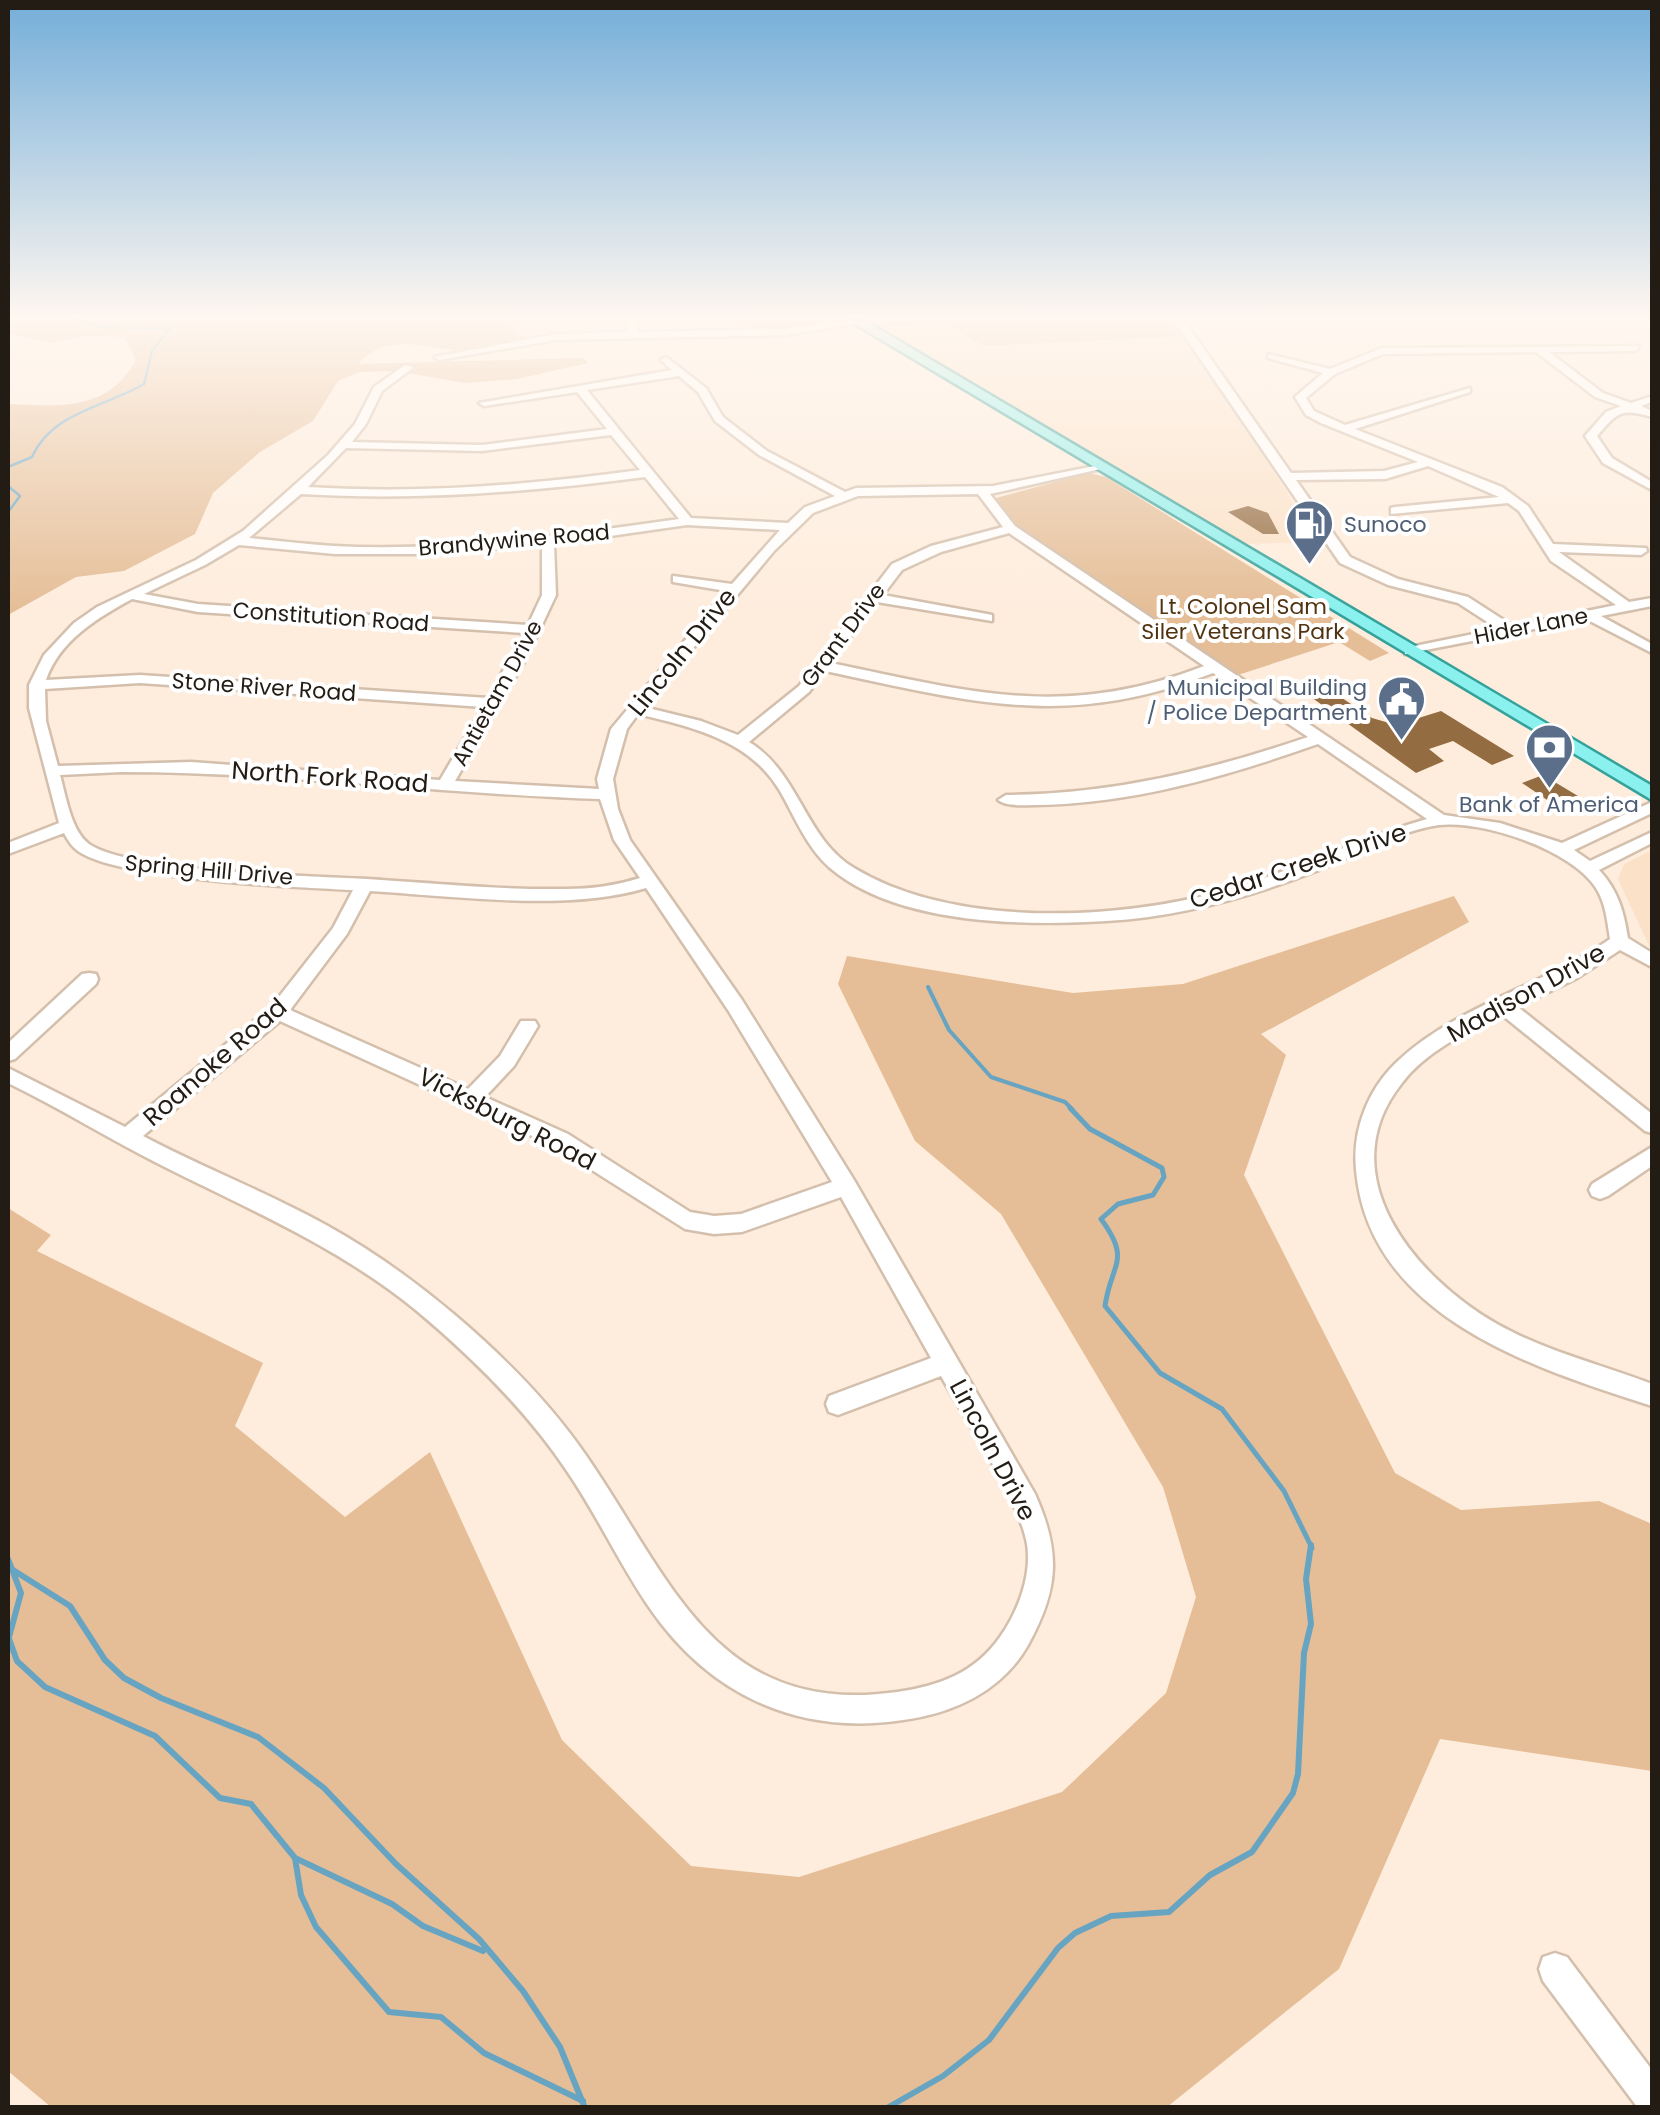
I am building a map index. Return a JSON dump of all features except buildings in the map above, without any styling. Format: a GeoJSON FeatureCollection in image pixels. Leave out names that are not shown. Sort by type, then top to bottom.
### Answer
{"type":"FeatureCollection","features":[{"type":"Feature","properties":{"kind":"main road"},"geometry":{"type":"LineString","coordinates":[[1012,414],[1652,794]]}},
{"type":"Feature","properties":{"kind":"street"},"geometry":{"type":"LineString","coordinates":[[36,685],[58,646],[81,625],[130,595],[198,566],[238,541],[342,445],[367,414]]}},
{"type":"Feature","properties":{"kind":"street"},"geometry":{"type":"LineString","coordinates":[[601,414],[686,521]]}},
{"type":"Feature","properties":{"kind":"street"},"geometry":{"type":"LineString","coordinates":[[716,414],[763,453],[842,495]]}},
{"type":"Feature","properties":{"kind":"street"},"geometry":{"type":"LineString","coordinates":[[1243,414],[1345,560],[1393,582],[1463,600],[1511,630]]}},
{"type":"Feature","properties":{"kind":"street"},"geometry":{"type":"LineString","coordinates":[[1313,414],[1512,499],[1524,509],[1548,548],[1578,575],[1627,607]]}},
{"type":"Feature","properties":{"kind":"street"},"geometry":{"type":"LineString","coordinates":[[1344,429],[1392,414]]}},
{"type":"Feature","properties":{"kind":"street"},"geometry":{"type":"LineString","coordinates":[[1615,414],[1598,423],[1591,436],[1595,450],[1652,486]]}},
{"type":"Feature","properties":{"kind":"street"},"geometry":{"type":"LineString","coordinates":[[342,445],[482,448],[615,431]]}},
{"type":"Feature","properties":{"kind":"street"},"geometry":{"type":"LineString","coordinates":[[1287,477],[1385,475],[1431,462]]}},
{"type":"Feature","properties":{"kind":"street","name":"Lincoln Drive"},"geometry":{"type":"LineString","coordinates":[[8,1075],[293,1218],[370,1262],[489,1361],[584,1475],[654,1592],[690,1640],[771,1694],[846,1712],[910,1704],[961,1687],[991,1670],[1022,1626],[1038,1584],[1041,1549],[1026,1503],[846,1186],[734,1005],[622,840],[605,779],[619,729],[734,588],[788,528],[820,504],[875,489],[982,491],[1101,466]]}},
{"type":"Feature","properties":{"kind":"street"},"geometry":{"type":"LineString","coordinates":[[1631,475],[1652,470]]}},
{"type":"Feature","properties":{"kind":"street"},"geometry":{"type":"LineString","coordinates":[[296,490],[407,497],[470,495],[648,472]]}},
{"type":"Feature","properties":{"kind":"street"},"geometry":{"type":"LineString","coordinates":[[982,491],[1012,529],[1440,820],[1476,823],[1564,848],[1592,867],[1620,916],[1619,941],[1652,960]]}},
{"type":"Feature","properties":{"kind":"street"},"geometry":{"type":"LineString","coordinates":[[1395,511],[1512,499]]}},
{"type":"Feature","properties":{"kind":"street","name":"Brandywine Road"},"geometry":{"type":"LineString","coordinates":[[238,541],[335,550],[402,550],[548,541],[686,521],[788,528]]}},
{"type":"Feature","properties":{"kind":"street","name":"Grant Drive"},"geometry":{"type":"LineString","coordinates":[[740,741],[781,711],[823,666],[886,577],[915,558],[1012,529]]}},
{"type":"Feature","properties":{"kind":"street","name":"Antietam Drive"},"geometry":{"type":"LineString","coordinates":[[446,785],[549,596],[548,541]]}},
{"type":"Feature","properties":{"kind":"street"},"geometry":{"type":"LineString","coordinates":[[1548,548],[1641,551]]}},
{"type":"Feature","properties":{"kind":"street"},"geometry":{"type":"LineString","coordinates":[[678,580],[734,588]]}},
{"type":"Feature","properties":{"kind":"street","name":"Constitution Road"},"geometry":{"type":"LineString","coordinates":[[130,595],[198,608],[533,629]]}},
{"type":"Feature","properties":{"kind":"street"},"geometry":{"type":"LineString","coordinates":[[873,597],[986,618]]}},
{"type":"Feature","properties":{"kind":"street","name":"Hider Lane"},"geometry":{"type":"LineString","coordinates":[[1410,650],[1652,602]]}},
{"type":"Feature","properties":{"kind":"street"},"geometry":{"type":"LineString","coordinates":[[1588,615],[1652,648]]}},
{"type":"Feature","properties":{"kind":"street"},"geometry":{"type":"LineString","coordinates":[[823,666],[1019,700],[1078,702],[1126,697],[1215,668]]}},
{"type":"Feature","properties":{"kind":"street","name":"Stone River Road"},"geometry":{"type":"LineString","coordinates":[[36,685],[140,679],[493,703]]}},
{"type":"Feature","properties":{"kind":"street","name":"Spring Hill Drive"},"geometry":{"type":"LineString","coordinates":[[36,685],[32,702],[70,825],[80,845],[108,861],[365,884],[564,895],[614,892],[650,881]]}},
{"type":"Feature","properties":{"kind":"street","name":"Cedar Creek Drive"},"geometry":{"type":"LineString","coordinates":[[634,710],[740,741],[766,760],[816,846],[846,871],[877,889],[960,911],[1064,915],[1203,902],[1440,820]]}},
{"type":"Feature","properties":{"kind":"street"},"geometry":{"type":"LineString","coordinates":[[1006,800],[1070,802],[1142,793],[1207,778],[1321,738]]}},
{"type":"Feature","properties":{"kind":"street","name":"North Fork Road"},"geometry":{"type":"LineString","coordinates":[[52,771],[145,764],[537,794],[608,794]]}},
{"type":"Feature","properties":{"kind":"street"},"geometry":{"type":"LineString","coordinates":[[1564,848],[1652,807]]}},
{"type":"Feature","properties":{"kind":"street"},"geometry":{"type":"LineString","coordinates":[[8,849],[70,825]]}},
{"type":"Feature","properties":{"kind":"street"},"geometry":{"type":"LineString","coordinates":[[1592,867],[1652,837]]}},
{"type":"Feature","properties":{"kind":"street","name":"Roanoke Road"},"geometry":{"type":"LineString","coordinates":[[127,1138],[278,1012],[341,930],[365,884]]}},
{"type":"Feature","properties":{"kind":"street","name":"Madison Drive"},"geometry":{"type":"LineString","coordinates":[[1619,941],[1594,962],[1502,1005],[1413,1058],[1390,1082],[1374,1112],[1365,1145],[1364,1176],[1373,1215],[1394,1252],[1428,1288],[1482,1329],[1554,1363],[1652,1394]]}},
{"type":"Feature","properties":{"kind":"street"},"geometry":{"type":"LineString","coordinates":[[8,1054],[89,979]]}},
{"type":"Feature","properties":{"kind":"street"},"geometry":{"type":"LineString","coordinates":[[1502,1005],[1652,1125]]}},
{"type":"Feature","properties":{"kind":"street","name":"Vicksburg Road"},"geometry":{"type":"LineString","coordinates":[[278,1012],[474,1097],[561,1140],[685,1220],[714,1226],[742,1223],[846,1186]]}},
{"type":"Feature","properties":{"kind":"street"},"geometry":{"type":"LineString","coordinates":[[474,1097],[507,1062],[528,1026]]}},
{"type":"Feature","properties":{"kind":"street"},"geometry":{"type":"LineString","coordinates":[[1600,1190],[1652,1154]]}},
{"type":"Feature","properties":{"kind":"street"},"geometry":{"type":"LineString","coordinates":[[838,1404],[946,1363]]}},
{"type":"Feature","properties":{"kind":"street"},"geometry":{"type":"LineString","coordinates":[[1556,1969],[1652,2098]]}},
{"type":"Feature","properties":{"kind":"shaded area"},"geometry":{"type":"Polygon","coordinates":[[[1022,414],[1238,414],[1318,542],[1241,544],[1022,414]]]}},
{"type":"Feature","properties":{"kind":"shaded area"},"geometry":{"type":"Polygon","coordinates":[[[1652,850],[1652,952],[1618,879],[1624,864],[1652,850]]]}},
{"type":"Feature","properties":{"kind":"green space"},"geometry":{"type":"Polygon","coordinates":[[[8,414],[318,414],[313,421],[260,452],[213,493],[195,534],[124,571],[76,577],[8,615],[8,414]]]}},
{"type":"Feature","properties":{"kind":"green space","name":"Lt. Colonel Sam Siler Veterans Park"},"geometry":{"type":"Polygon","coordinates":[[[1089,473],[1106,477],[1389,653],[1370,661],[1339,642],[1238,675],[1014,524],[996,498],[1089,473]]]}},
{"type":"Feature","properties":{"kind":"green space"},"geometry":{"type":"Polygon","coordinates":[[[1454,896],[1469,922],[1261,1034],[1286,1055],[1244,1175],[1395,1473],[1461,1510],[1599,1501],[1652,1524],[1652,1771],[1440,1739],[1339,1969],[1167,2107],[52,2108],[8,2071],[8,1208],[51,1235],[37,1251],[263,1363],[235,1426],[345,1517],[430,1452],[562,1740],[691,1866],[799,1877],[1062,1792],[1166,1693],[1196,1597],[1163,1487],[1001,1214],[915,1141],[838,984],[847,956],[1073,993],[1183,984],[1454,896]]]}},
{"type":"Feature","properties":{"kind":"waterway"},"geometry":{"type":"LineString","coordinates":[[8,467],[32,457],[52,430],[78,414]]}},
{"type":"Feature","properties":{"kind":"waterway"},"geometry":{"type":"LineString","coordinates":[[8,486],[20,496],[8,512]]}},
{"type":"Feature","properties":{"kind":"waterway"},"geometry":{"type":"LineString","coordinates":[[928,987],[949,1030],[991,1077],[1065,1102],[1073,1110]]}},
{"type":"Feature","properties":{"kind":"waterway"},"geometry":{"type":"LineString","coordinates":[[1070,1108],[1090,1129],[1162,1168],[1164,1177],[1153,1195],[1118,1204],[1101,1219],[1116,1244],[1117,1254],[1105,1306],[1160,1373],[1222,1409],[1284,1491],[1311,1546]]}},
{"type":"Feature","properties":{"kind":"waterway"},"geometry":{"type":"LineString","coordinates":[[887,2108],[943,2076],[989,2040],[1058,1948],[1075,1933],[1111,1916],[1169,1912],[1210,1875],[1252,1852],[1293,1793],[1298,1774],[1304,1653],[1311,1624],[1306,1579],[1311,1546]]}},
{"type":"Feature","properties":{"kind":"waterway"},"geometry":{"type":"LineString","coordinates":[[8,1559],[21,1593],[9,1637]]}},
{"type":"Feature","properties":{"kind":"waterway"},"geometry":{"type":"LineString","coordinates":[[13,1570],[70,1606],[105,1660],[124,1678],[161,1698],[258,1737],[324,1788],[396,1864],[479,1939],[523,1991],[560,2047],[582,2100]]}},
{"type":"Feature","properties":{"kind":"waterway"},"geometry":{"type":"LineString","coordinates":[[8,1636],[17,1661],[45,1687],[155,1736],[220,1798],[251,1804],[295,1858]]}},
{"type":"Feature","properties":{"kind":"waterway"},"geometry":{"type":"LineString","coordinates":[[295,1858],[392,1904],[423,1926],[483,1951]]}},
{"type":"Feature","properties":{"kind":"waterway"},"geometry":{"type":"LineString","coordinates":[[295,1858],[301,1895],[316,1927],[389,2012],[441,2017],[484,2053],[582,2100]]}},
{"type":"Feature","properties":{"kind":"waterway"},"geometry":{"type":"LineString","coordinates":[[582,2100],[585,2108]]}},
{"type":"Feature","properties":{"kind":"place","name":"Sunoco"},"geometry":{"type":"Point","coordinates":[1309,566]}},
{"type":"Feature","properties":{"kind":"place","name":"Municipal Building / Police Department"},"geometry":{"type":"Point","coordinates":[1402,742]}},
{"type":"Feature","properties":{"kind":"place","name":"Bank of America"},"geometry":{"type":"Point","coordinates":[1549,790]}}]}
